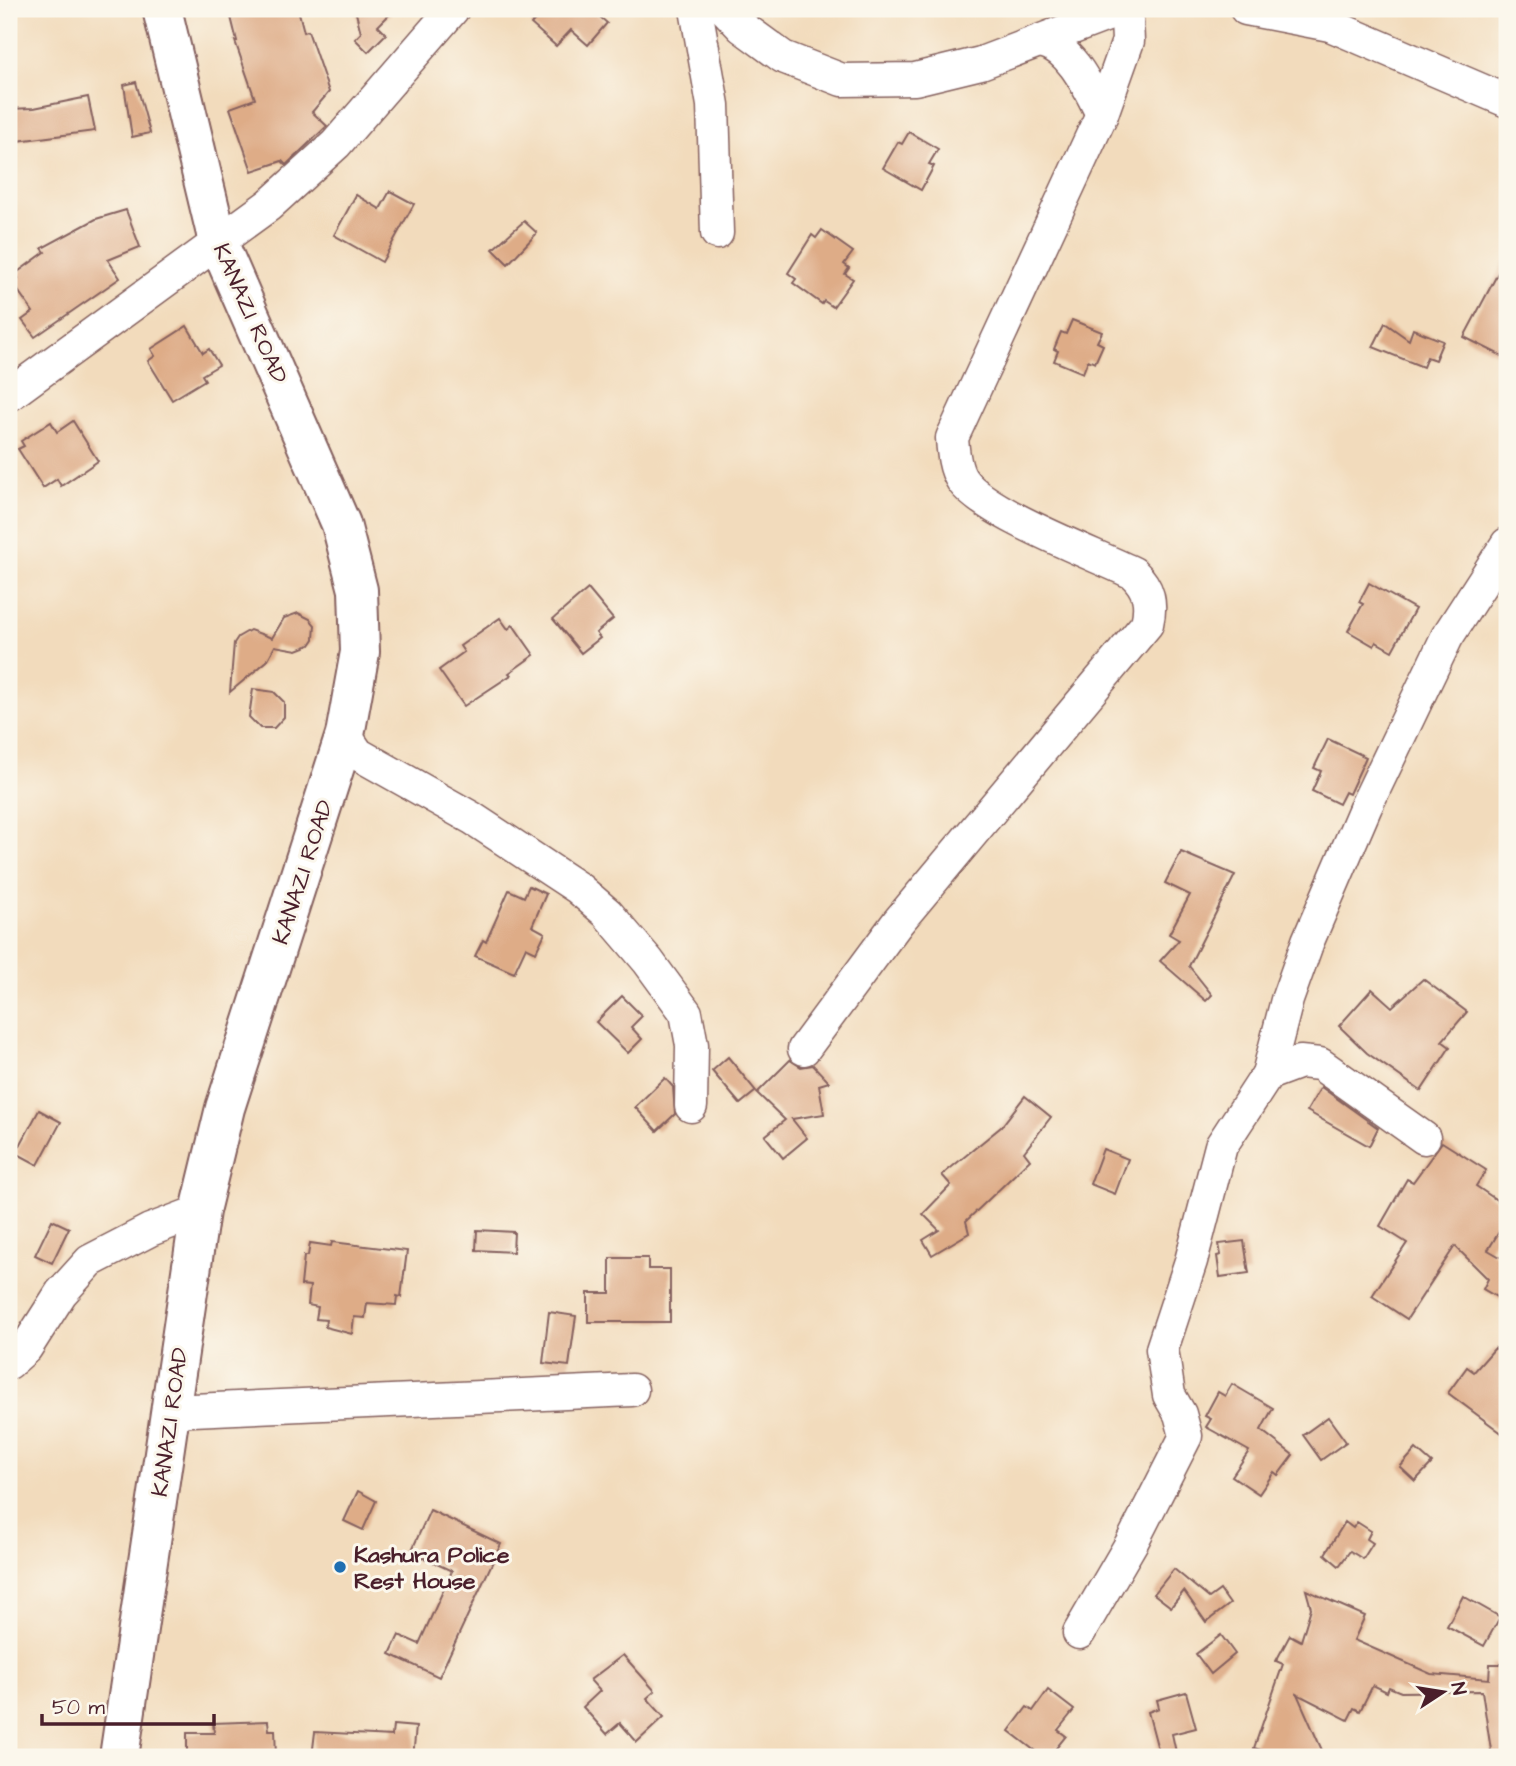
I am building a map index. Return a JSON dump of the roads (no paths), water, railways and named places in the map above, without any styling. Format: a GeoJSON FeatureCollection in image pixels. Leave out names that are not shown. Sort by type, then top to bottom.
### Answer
{"type":"FeatureCollection","features":[{"type":"Feature","properties":{"kind":"main road","name":"KANAZI ROAD"},"geometry":{"type":"LineString","coordinates":[[120,1757],[200,1211],[225,1108],[345,735],[360,652],[358,590],[341,524],[218,242],[162,9]]}},
{"type":"Feature","properties":{"kind":"street"},"geometry":{"type":"LineString","coordinates":[[9,395],[269,205],[336,144],[453,9]]}},
{"type":"Feature","properties":{"kind":"street"},"geometry":{"type":"LineString","coordinates":[[696,9],[713,105],[717,233]]}},
{"type":"Feature","properties":{"kind":"street"},"geometry":{"type":"LineString","coordinates":[[725,9],[742,27],[783,57],[842,80],[915,79],[981,63],[1041,41],[1069,27],[1122,9],[1127,20],[1128,41],[1102,114],[988,361],[962,410],[952,438],[952,446],[962,480],[979,495],[1023,524],[1133,573],[1143,583],[1151,605],[1147,624],[898,922],[804,1049]]}},
{"type":"Feature","properties":{"kind":"street"},"geometry":{"type":"LineString","coordinates":[[1246,9],[1329,25],[1507,101]]}},
{"type":"Feature","properties":{"kind":"street"},"geometry":{"type":"LineString","coordinates":[[1041,41],[1052,43],[1066,56],[1102,114]]}},
{"type":"Feature","properties":{"kind":"street"},"geometry":{"type":"LineString","coordinates":[[1079,1633],[1132,1542],[1185,1436],[1180,1414],[1169,1395],[1162,1349],[1191,1261],[1220,1146],[1268,1073],[1308,941],[1366,806],[1447,637],[1507,544]]}},
{"type":"Feature","properties":{"kind":"street"},"geometry":{"type":"LineString","coordinates":[[345,735],[358,754],[472,818],[578,888],[607,914],[655,970],[686,1013],[692,1045],[691,1106]]}},
{"type":"Feature","properties":{"kind":"street"},"geometry":{"type":"LineString","coordinates":[[1268,1073],[1300,1062],[1320,1065],[1424,1138]]}},
{"type":"Feature","properties":{"kind":"street"},"geometry":{"type":"LineString","coordinates":[[9,1363],[26,1348],[61,1293],[90,1261],[150,1230],[200,1211]]}},
{"type":"Feature","properties":{"kind":"street"},"geometry":{"type":"LineString","coordinates":[[171,1411],[632,1390]]}},
{"type":"Feature","properties":{"kind":"place","name":"Kashura Police Rest House"},"geometry":{"type":"Point","coordinates":[340,1567]}}]}
